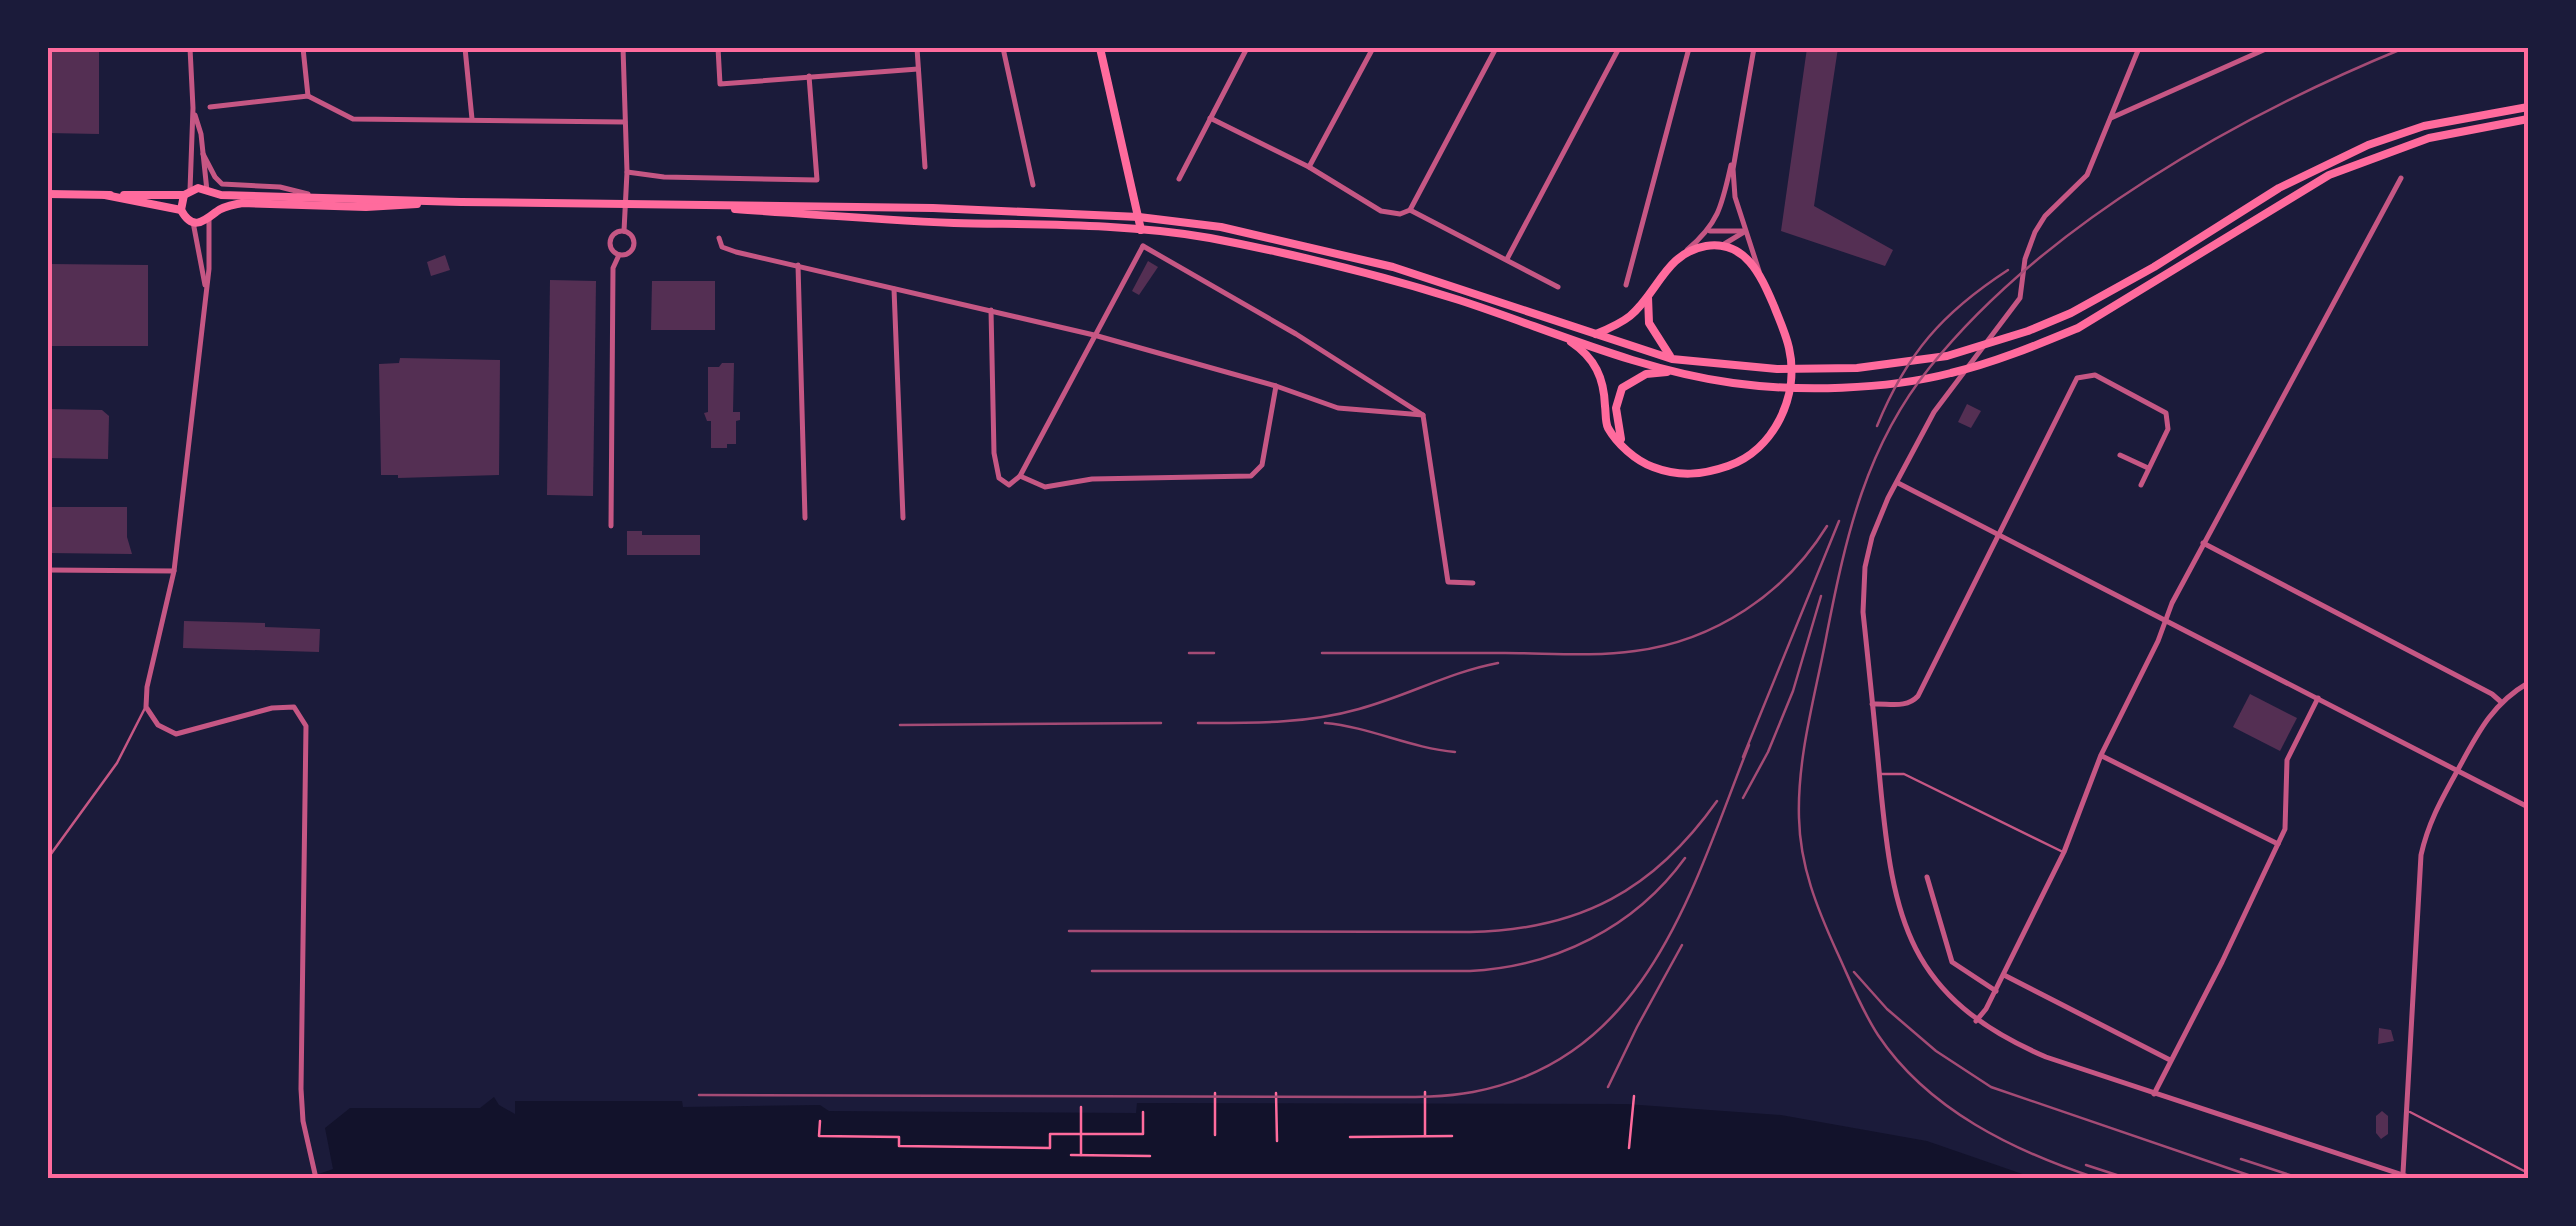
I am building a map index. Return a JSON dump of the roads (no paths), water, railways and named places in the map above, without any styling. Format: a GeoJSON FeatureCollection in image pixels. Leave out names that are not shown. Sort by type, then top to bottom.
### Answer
{"type":"FeatureCollection","features":[{"type":"Feature","properties":{"kind":"main road"},"geometry":{"type":"LineString","coordinates":[[1100,48],[1141,230]]}},
{"type":"Feature","properties":{"kind":"main road"},"geometry":{"type":"LineString","coordinates":[[48,194],[208,191],[462,202],[952,209],[1139,217],[1221,227],[1344,254],[1494,298],[1672,358],[1733,366],[1822,369],[1910,363],[1986,345],[2071,313],[2154,267],[2279,188],[2368,144],[2424,126],[2528,107]]}},
{"type":"Feature","properties":{"kind":"main road"},"geometry":{"type":"LineString","coordinates":[[640,203],[910,221],[1141,230],[1205,238],[1320,260],[1443,295],[1673,371],[1732,383],[1807,386],[1912,380],[1990,362],[2078,328],[2329,175],[2428,138],[2528,119]]}},
{"type":"Feature","properties":{"kind":"main road"},"geometry":{"type":"LineString","coordinates":[[208,191],[215,202],[212,216]]}},
{"type":"Feature","properties":{"kind":"main road"},"geometry":{"type":"LineString","coordinates":[[181,210],[187,193]]}},
{"type":"Feature","properties":{"kind":"main road"},"geometry":{"type":"LineString","coordinates":[[105,195],[181,210],[192,222],[242,203],[366,207],[462,202]]}},
{"type":"Feature","properties":{"kind":"main road"},"geometry":{"type":"LineString","coordinates":[[1563,337],[1587,353],[1598,370],[1604,387],[1606,426],[1644,463],[1692,475],[1741,461],[1772,434],[1786,406],[1791,362],[1780,320],[1760,271],[1739,252],[1721,246],[1698,248],[1676,258],[1630,316],[1595,334]]}},
{"type":"Feature","properties":{"kind":"main road"},"geometry":{"type":"LineString","coordinates":[[1648,297],[1649,323],[1672,358]]}},
{"type":"Feature","properties":{"kind":"main road"},"geometry":{"type":"LineString","coordinates":[[1622,443],[1616,408],[1622,388],[1646,374],[1673,371]]}},
{"type":"Feature","properties":{"kind":"street"},"geometry":{"type":"LineString","coordinates":[[187,193],[193,108],[190,48]]}},
{"type":"Feature","properties":{"kind":"street"},"geometry":{"type":"LineString","coordinates":[[303,48],[308,96]]}},
{"type":"Feature","properties":{"kind":"street"},"geometry":{"type":"LineString","coordinates":[[465,48],[472,119]]}},
{"type":"Feature","properties":{"kind":"street"},"geometry":{"type":"LineString","coordinates":[[623,48],[624,231]]}},
{"type":"Feature","properties":{"kind":"street"},"geometry":{"type":"LineString","coordinates":[[718,48],[720,84],[918,69]]}},
{"type":"Feature","properties":{"kind":"street"},"geometry":{"type":"LineString","coordinates":[[916,48],[926,167]]}},
{"type":"Feature","properties":{"kind":"street"},"geometry":{"type":"LineString","coordinates":[[1003,48],[1032,185]]}},
{"type":"Feature","properties":{"kind":"street"},"geometry":{"type":"LineString","coordinates":[[1179,179],[1247,48]]}},
{"type":"Feature","properties":{"kind":"street"},"geometry":{"type":"LineString","coordinates":[[1309,167],[1373,48]]}},
{"type":"Feature","properties":{"kind":"street"},"geometry":{"type":"LineString","coordinates":[[1210,118],[1309,167],[1381,211],[1400,214],[1410,210],[1496,48]]}},
{"type":"Feature","properties":{"kind":"street"},"geometry":{"type":"LineString","coordinates":[[1508,259],[1619,48]]}},
{"type":"Feature","properties":{"kind":"street"},"geometry":{"type":"LineString","coordinates":[[1626,285],[1689,48]]}},
{"type":"Feature","properties":{"kind":"street"},"geometry":{"type":"LineString","coordinates":[[1676,258],[1710,231],[1722,203],[1754,48]]}},
{"type":"Feature","properties":{"kind":"street"},"geometry":{"type":"LineString","coordinates":[[2139,48],[2087,175],[2045,216],[2035,232],[2025,259],[2020,298],[1934,412],[1877,521],[1864,567],[1863,612],[1887,851],[1902,918],[1913,945],[1935,978],[1976,1021],[2046,1057],[2412,1178]]}},
{"type":"Feature","properties":{"kind":"street"},"geometry":{"type":"LineString","coordinates":[[2110,118],[2268,48]]}},
{"type":"Feature","properties":{"kind":"street"},"geometry":{"type":"LineString","coordinates":[[1236,50],[1240,60]]}},
{"type":"Feature","properties":{"kind":"street"},"geometry":{"type":"LineString","coordinates":[[626,172],[817,180],[809,76]]}},
{"type":"Feature","properties":{"kind":"street"},"geometry":{"type":"LineString","coordinates":[[210,107],[308,96],[353,119],[626,122]]}},
{"type":"Feature","properties":{"kind":"street"},"geometry":{"type":"LineString","coordinates":[[193,108],[208,191]]}},
{"type":"Feature","properties":{"kind":"street"},"geometry":{"type":"LineString","coordinates":[[1733,153],[1735,196],[1760,271]]}},
{"type":"Feature","properties":{"kind":"street"},"geometry":{"type":"LineString","coordinates":[[203,154],[214,177],[222,184],[280,187],[311,195]]}},
{"type":"Feature","properties":{"kind":"street"},"geometry":{"type":"LineString","coordinates":[[1976,1021],[1996,990],[2064,852],[2102,756],[2204,542],[2401,178]]}},
{"type":"Feature","properties":{"kind":"street"},"geometry":{"type":"LineString","coordinates":[[1410,210],[1558,287]]}},
{"type":"Feature","properties":{"kind":"street"},"geometry":{"type":"LineString","coordinates":[[212,216],[174,571],[147,687],[146,707],[158,724],[176,734],[272,708],[294,707],[306,726],[301,1090],[303,1122],[315,1174]]}},
{"type":"Feature","properties":{"kind":"street"},"geometry":{"type":"LineString","coordinates":[[192,222],[206,288]]}},
{"type":"Feature","properties":{"kind":"street"},"geometry":{"type":"LineString","coordinates":[[991,310],[994,453],[996,471],[1006,484],[1014,483],[1020,476],[1143,246],[1141,230]]}},
{"type":"Feature","properties":{"kind":"street"},"geometry":{"type":"LineString","coordinates":[[624,231],[632,236],[634,246],[629,254],[619,256],[610,248],[610,239],[624,231]]}},
{"type":"Feature","properties":{"kind":"street"},"geometry":{"type":"LineString","coordinates":[[1710,231],[1745,232]]}},
{"type":"Feature","properties":{"kind":"street"},"geometry":{"type":"LineString","coordinates":[[1721,246],[1745,232]]}},
{"type":"Feature","properties":{"kind":"street"},"geometry":{"type":"LineString","coordinates":[[720,238],[722,247],[745,254],[1094,335],[1276,386],[1338,408],[1423,415]]}},
{"type":"Feature","properties":{"kind":"street"},"geometry":{"type":"LineString","coordinates":[[1143,246],[1296,334],[1423,415],[1448,582],[1473,583]]}},
{"type":"Feature","properties":{"kind":"street"},"geometry":{"type":"LineString","coordinates":[[611,526],[612,293],[613,268],[619,256]]}},
{"type":"Feature","properties":{"kind":"street"},"geometry":{"type":"LineString","coordinates":[[798,265],[805,518]]}},
{"type":"Feature","properties":{"kind":"street"},"geometry":{"type":"LineString","coordinates":[[894,289],[903,518]]}},
{"type":"Feature","properties":{"kind":"street"},"geometry":{"type":"LineString","coordinates":[[1872,704],[1900,706],[1918,696],[2074,381],[2081,376],[2095,375],[2166,413],[2168,429],[2141,486]]}},
{"type":"Feature","properties":{"kind":"street"},"geometry":{"type":"LineString","coordinates":[[1020,476],[1045,487],[1092,480],[1252,476],[1262,465],[1276,386]]}},
{"type":"Feature","properties":{"kind":"street"},"geometry":{"type":"LineString","coordinates":[[2120,455],[2148,468]]}},
{"type":"Feature","properties":{"kind":"street"},"geometry":{"type":"LineString","coordinates":[[1898,483],[2528,807]]}},
{"type":"Feature","properties":{"kind":"street"},"geometry":{"type":"LineString","coordinates":[[2204,542],[2501,702]]}},
{"type":"Feature","properties":{"kind":"street"},"geometry":{"type":"LineString","coordinates":[[48,570],[174,571]]}},
{"type":"Feature","properties":{"kind":"street"},"geometry":{"type":"LineString","coordinates":[[2403,1174],[2421,856],[2433,812],[2482,723],[2501,702],[2528,682]]}},
{"type":"Feature","properties":{"kind":"street"},"geometry":{"type":"LineString","coordinates":[[2154,1094],[2278,844],[2286,817],[2287,760],[2318,698]]}},
{"type":"Feature","properties":{"kind":"street"},"geometry":{"type":"LineString","coordinates":[[2102,756],[2278,844]]}},
{"type":"Feature","properties":{"kind":"street"},"geometry":{"type":"LineString","coordinates":[[1927,877],[1952,962],[1996,990]]}},
{"type":"Feature","properties":{"kind":"street"},"geometry":{"type":"LineString","coordinates":[[2004,974],[2170,1060]]}},
{"type":"Feature","properties":{"kind":"lane"},"geometry":{"type":"LineString","coordinates":[[48,858],[117,763],[146,707]]}},
{"type":"Feature","properties":{"kind":"lane"},"geometry":{"type":"LineString","coordinates":[[1880,774],[1904,774],[2064,852]]}},
{"type":"Feature","properties":{"kind":"lane"},"geometry":{"type":"LineString","coordinates":[[2408,1111],[2528,1172]]}},
{"type":"Feature","properties":{"kind":"railway"},"geometry":{"type":"LineString","coordinates":[[2096,1178],[2004,1141],[1947,1106],[1898,1062],[1872,1025],[1816,903],[1800,836],[1801,771],[1851,527],[1874,460],[1908,397],[1976,315],[2029,267],[2086,222],[2211,141],[2341,75],[2404,48]]}},
{"type":"Feature","properties":{"kind":"railway"},"geometry":{"type":"LineString","coordinates":[[1877,426],[1901,377],[1929,337],[1964,302],[2008,270]]}},
{"type":"Feature","properties":{"kind":"railway"},"geometry":{"type":"LineString","coordinates":[[1743,757],[1839,521]]}},
{"type":"Feature","properties":{"kind":"railway"},"geometry":{"type":"LineString","coordinates":[[1322,653],[1587,654],[1664,646],[1719,625],[1769,593],[1827,526]]}},
{"type":"Feature","properties":{"kind":"railway"},"geometry":{"type":"LineString","coordinates":[[1743,798],[1768,752],[1793,691],[1821,596]]}},
{"type":"Feature","properties":{"kind":"railway"},"geometry":{"type":"LineString","coordinates":[[1189,653],[1214,653]]}},
{"type":"Feature","properties":{"kind":"railway"},"geometry":{"type":"LineString","coordinates":[[1198,723],[1319,718],[1377,704],[1498,663]]}},
{"type":"Feature","properties":{"kind":"railway"},"geometry":{"type":"LineString","coordinates":[[900,725],[1161,723]]}},
{"type":"Feature","properties":{"kind":"railway"},"geometry":{"type":"LineString","coordinates":[[1325,723],[1455,752]]}},
{"type":"Feature","properties":{"kind":"railway"},"geometry":{"type":"LineString","coordinates":[[699,1095],[1424,1097],[1473,1092],[1533,1073],[1582,1044],[1623,1005],[1656,959],[1707,855],[1749,745]]}},
{"type":"Feature","properties":{"kind":"railway"},"geometry":{"type":"LineString","coordinates":[[1069,931],[1470,932],[1546,923],[1580,913],[1640,881],[1693,832],[1717,801]]}},
{"type":"Feature","properties":{"kind":"railway"},"geometry":{"type":"LineString","coordinates":[[1092,971],[1502,968],[1562,952],[1591,939],[1642,904],[1685,858]]}},
{"type":"Feature","properties":{"kind":"railway"},"geometry":{"type":"LineString","coordinates":[[1608,1087],[1682,945]]}},
{"type":"Feature","properties":{"kind":"railway"},"geometry":{"type":"LineString","coordinates":[[1854,972],[1887,1009],[1936,1051],[1991,1087],[2257,1178]]}},
{"type":"Feature","properties":{"kind":"railway"},"geometry":{"type":"LineString","coordinates":[[2241,1159],[2299,1178]]}},
{"type":"Feature","properties":{"kind":"railway"},"geometry":{"type":"LineString","coordinates":[[2086,1165],[2126,1178]]}}]}
